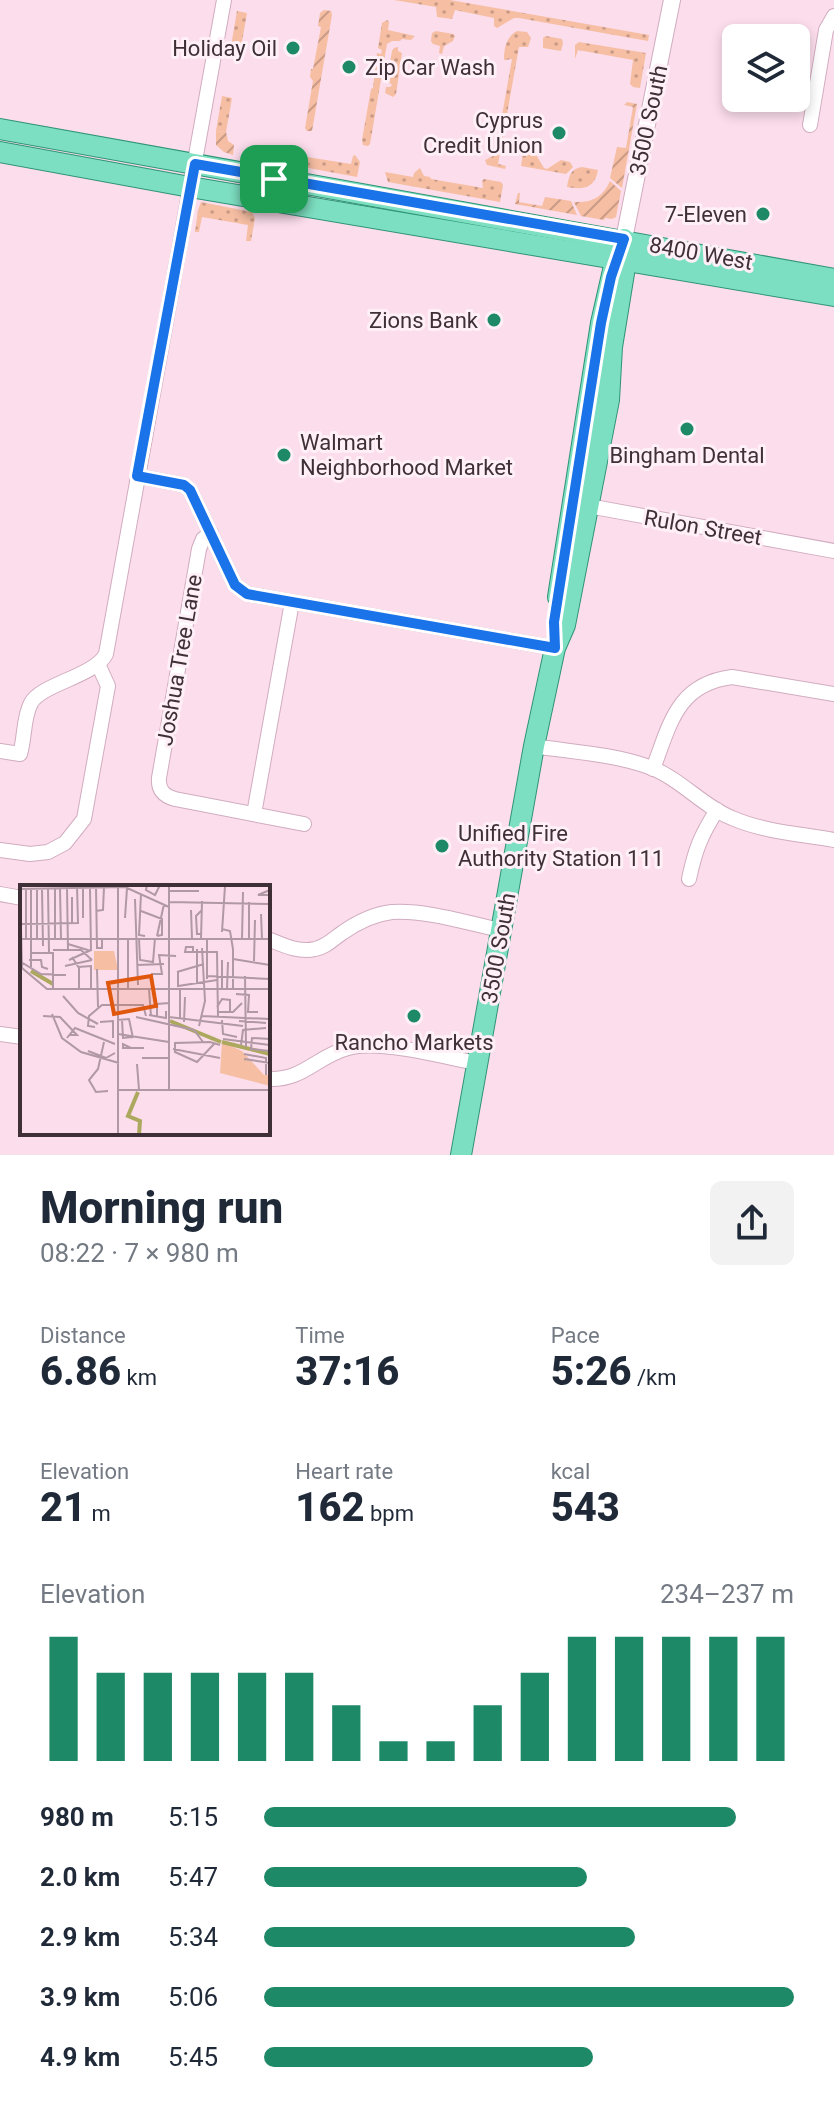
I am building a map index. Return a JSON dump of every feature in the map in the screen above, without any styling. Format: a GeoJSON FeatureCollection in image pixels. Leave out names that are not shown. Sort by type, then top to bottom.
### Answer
{"type":"FeatureCollection","features":[{"type":"Feature","properties":{"kind":"main road","name":"8400 West"},"geometry":{"type":"LineString","coordinates":[[0,129],[834,279]]}},
{"type":"Feature","properties":{"kind":"main road","name":"8400 West"},"geometry":{"type":"LineString","coordinates":[[0,152],[834,296]]}},
{"type":"Feature","properties":{"kind":"main road","name":"3500 South"},"geometry":{"type":"LineString","coordinates":[[461,1155],[534,746],[555,648],[565,625],[601,323],[621,260],[624,239]]}},
{"type":"Feature","properties":{"kind":"street"},"geometry":{"type":"LineString","coordinates":[[0,751],[20,754],[29,709],[36,696],[98,664],[106,654],[224,0]]}},
{"type":"Feature","properties":{"kind":"street","name":"3500 South"},"geometry":{"type":"LineString","coordinates":[[624,239],[672,0]]}},
{"type":"Feature","properties":{"kind":"street"},"geometry":{"type":"LineString","coordinates":[[810,125],[826,30],[833,16]]}},
{"type":"Feature","properties":{"kind":"street"},"geometry":{"type":"LineString","coordinates":[[137,476],[187,486],[238,588],[247,594],[555,648]]}},
{"type":"Feature","properties":{"kind":"street","name":"Rulon Street"},"geometry":{"type":"LineString","coordinates":[[580,505],[834,551]]}},
{"type":"Feature","properties":{"kind":"street","name":"Joshua Tree Lane"},"geometry":{"type":"LineString","coordinates":[[211,533],[200,544],[197,557],[159,778],[162,792],[170,798],[254,814]]}},
{"type":"Feature","properties":{"kind":"street"},"geometry":{"type":"LineString","coordinates":[[292,602],[254,814],[304,824]]}},
{"type":"Feature","properties":{"kind":"street"},"geometry":{"type":"LineString","coordinates":[[0,850],[30,854],[48,852],[65,843],[84,819],[108,686],[98,664]]}},
{"type":"Feature","properties":{"kind":"street"},"geometry":{"type":"LineString","coordinates":[[653,769],[676,710],[687,695],[702,685],[732,677],[834,694]]}},
{"type":"Feature","properties":{"kind":"street"},"geometry":{"type":"LineString","coordinates":[[534,746],[633,762],[653,769],[717,810],[750,824],[834,840]]}},
{"type":"Feature","properties":{"kind":"street"},"geometry":{"type":"LineString","coordinates":[[689,879],[695,851],[717,810]]}},
{"type":"Feature","properties":{"kind":"street"},"geometry":{"type":"LineString","coordinates":[[0,894],[20,898]]}},
{"type":"Feature","properties":{"kind":"street"},"geometry":{"type":"LineString","coordinates":[[270,940],[286,947],[314,950],[368,919],[390,912],[416,913],[501,930]]}},
{"type":"Feature","properties":{"kind":"street"},"geometry":{"type":"LineString","coordinates":[[0,1034],[20,1037]]}},
{"type":"Feature","properties":{"kind":"street"},"geometry":{"type":"LineString","coordinates":[[270,1079],[291,1078],[346,1048],[373,1044],[477,1063]]}},
{"type":"Feature","properties":{"kind":"shaded area"},"geometry":{"type":"Polygon","coordinates":[[[394,0],[450,0],[649,35],[648,41],[519,18],[497,28],[494,18],[455,10],[452,19],[437,17],[436,7],[394,0]]]}},
{"type":"Feature","properties":{"kind":"shaded area"},"geometry":{"type":"Polygon","coordinates":[[[237,11],[247,13],[240,53],[230,52],[237,11]]]}},
{"type":"Feature","properties":{"kind":"shaded area"},"geometry":{"type":"Polygon","coordinates":[[[331,11],[332,15],[312,131],[307,131],[313,81],[311,69],[321,27],[318,26],[320,13],[331,11]]]}},
{"type":"Feature","properties":{"kind":"shaded area"},"geometry":{"type":"Polygon","coordinates":[[[387,20],[388,30],[415,36],[411,40],[402,39],[387,44],[368,146],[363,145],[362,140],[377,53],[381,54],[382,50],[378,48],[382,23],[387,20]]]}},
{"type":"Feature","properties":{"kind":"shaded area"},"geometry":{"type":"Polygon","coordinates":[[[436,31],[455,36],[444,46],[442,54],[439,53],[440,46],[431,41],[432,33],[436,31]]]}},
{"type":"Feature","properties":{"kind":"shaded area"},"geometry":{"type":"Polygon","coordinates":[[[517,31],[527,32],[531,38],[528,47],[519,47],[498,164],[506,166],[505,169],[487,165],[485,160],[495,155],[512,59],[504,60],[505,47],[510,36],[517,31]]]}},
{"type":"Feature","properties":{"kind":"shaded area"},"geometry":{"type":"Polygon","coordinates":[[[543,38],[562,39],[561,51],[543,48],[543,38]]]}},
{"type":"Feature","properties":{"kind":"shaded area"},"geometry":{"type":"Polygon","coordinates":[[[579,42],[646,53],[640,88],[630,84],[633,60],[578,50],[575,59],[575,45],[579,42]]]}},
{"type":"Feature","properties":{"kind":"shaded area"},"geometry":{"type":"Polygon","coordinates":[[[398,47],[402,53],[393,97],[385,93],[386,87],[392,85],[387,80],[392,51],[398,47]]]}},
{"type":"Feature","properties":{"kind":"shaded area"},"geometry":{"type":"Polygon","coordinates":[[[222,96],[232,98],[226,132],[216,131],[222,96]]]}},
{"type":"Feature","properties":{"kind":"shaded area"},"geometry":{"type":"Polygon","coordinates":[[[627,102],[637,104],[622,188],[610,178],[617,147],[626,148],[633,107],[624,105],[627,102]]]}},
{"type":"Feature","properties":{"kind":"shaded area"},"geometry":{"type":"Polygon","coordinates":[[[216,131],[226,132],[228,141],[234,145],[233,155],[216,145],[216,131]]]}},
{"type":"Feature","properties":{"kind":"shaded area"},"geometry":{"type":"Polygon","coordinates":[[[523,152],[535,153],[547,169],[561,160],[570,162],[573,167],[566,174],[521,166],[523,152]]]}},
{"type":"Feature","properties":{"kind":"shaded area"},"geometry":{"type":"Polygon","coordinates":[[[355,155],[360,162],[357,177],[303,167],[307,157],[351,164],[355,155]]]}},
{"type":"Feature","properties":{"kind":"shaded area"},"geometry":{"type":"Polygon","coordinates":[[[582,167],[598,170],[594,181],[583,188],[567,187],[569,177],[582,167]]]}},
{"type":"Feature","properties":{"kind":"shaded area"},"geometry":{"type":"Polygon","coordinates":[[[420,168],[424,176],[431,179],[483,188],[484,179],[501,182],[500,202],[388,182],[385,172],[413,177],[420,168]]]}},
{"type":"Feature","properties":{"kind":"shaded area"},"geometry":{"type":"Polygon","coordinates":[[[610,181],[621,191],[616,217],[604,220],[581,216],[574,202],[596,198],[610,181]]]}},
{"type":"Feature","properties":{"kind":"shaded area"},"geometry":{"type":"Polygon","coordinates":[[[518,193],[519,202],[542,206],[545,197],[571,201],[577,215],[515,204],[518,193]]]}},
{"type":"Feature","properties":{"kind":"shaded area"},"geometry":{"type":"Polygon","coordinates":[[[201,202],[252,212],[255,218],[251,241],[246,241],[248,225],[202,217],[199,232],[195,232],[201,202]]]}},
{"type":"Feature","properties":{"kind":"place","name":"Holiday Oil"},"geometry":{"type":"Point","coordinates":[293,48]}},
{"type":"Feature","properties":{"kind":"place","name":"Zip Car Wash"},"geometry":{"type":"Point","coordinates":[349,67]}},
{"type":"Feature","properties":{"kind":"place","name":"Cyprus Credit Union"},"geometry":{"type":"Point","coordinates":[559,133]}},
{"type":"Feature","properties":{"kind":"place","name":"7-Eleven"},"geometry":{"type":"Point","coordinates":[763,214]}},
{"type":"Feature","properties":{"kind":"place","name":"Zions Bank"},"geometry":{"type":"Point","coordinates":[494,320]}},
{"type":"Feature","properties":{"kind":"place","name":"Bingham Dental"},"geometry":{"type":"Point","coordinates":[687,429]}},
{"type":"Feature","properties":{"kind":"place","name":"Walmart Neighborhood Market"},"geometry":{"type":"Point","coordinates":[284,455]}},
{"type":"Feature","properties":{"kind":"place","name":"Unified Fire Authority Station 111"},"geometry":{"type":"Point","coordinates":[442,846]}},
{"type":"Feature","properties":{"kind":"place","name":"Rancho Markets"},"geometry":{"type":"Point","coordinates":[414,1016]}},
{"type":"Feature","properties":{"kind":"route"},"geometry":{"type":"LineString","coordinates":[[195,164],[274,179],[624,239],[611,277],[601,323],[554,622],[555,648],[247,594],[235,585],[187,486],[137,476],[195,164]]}}]}
